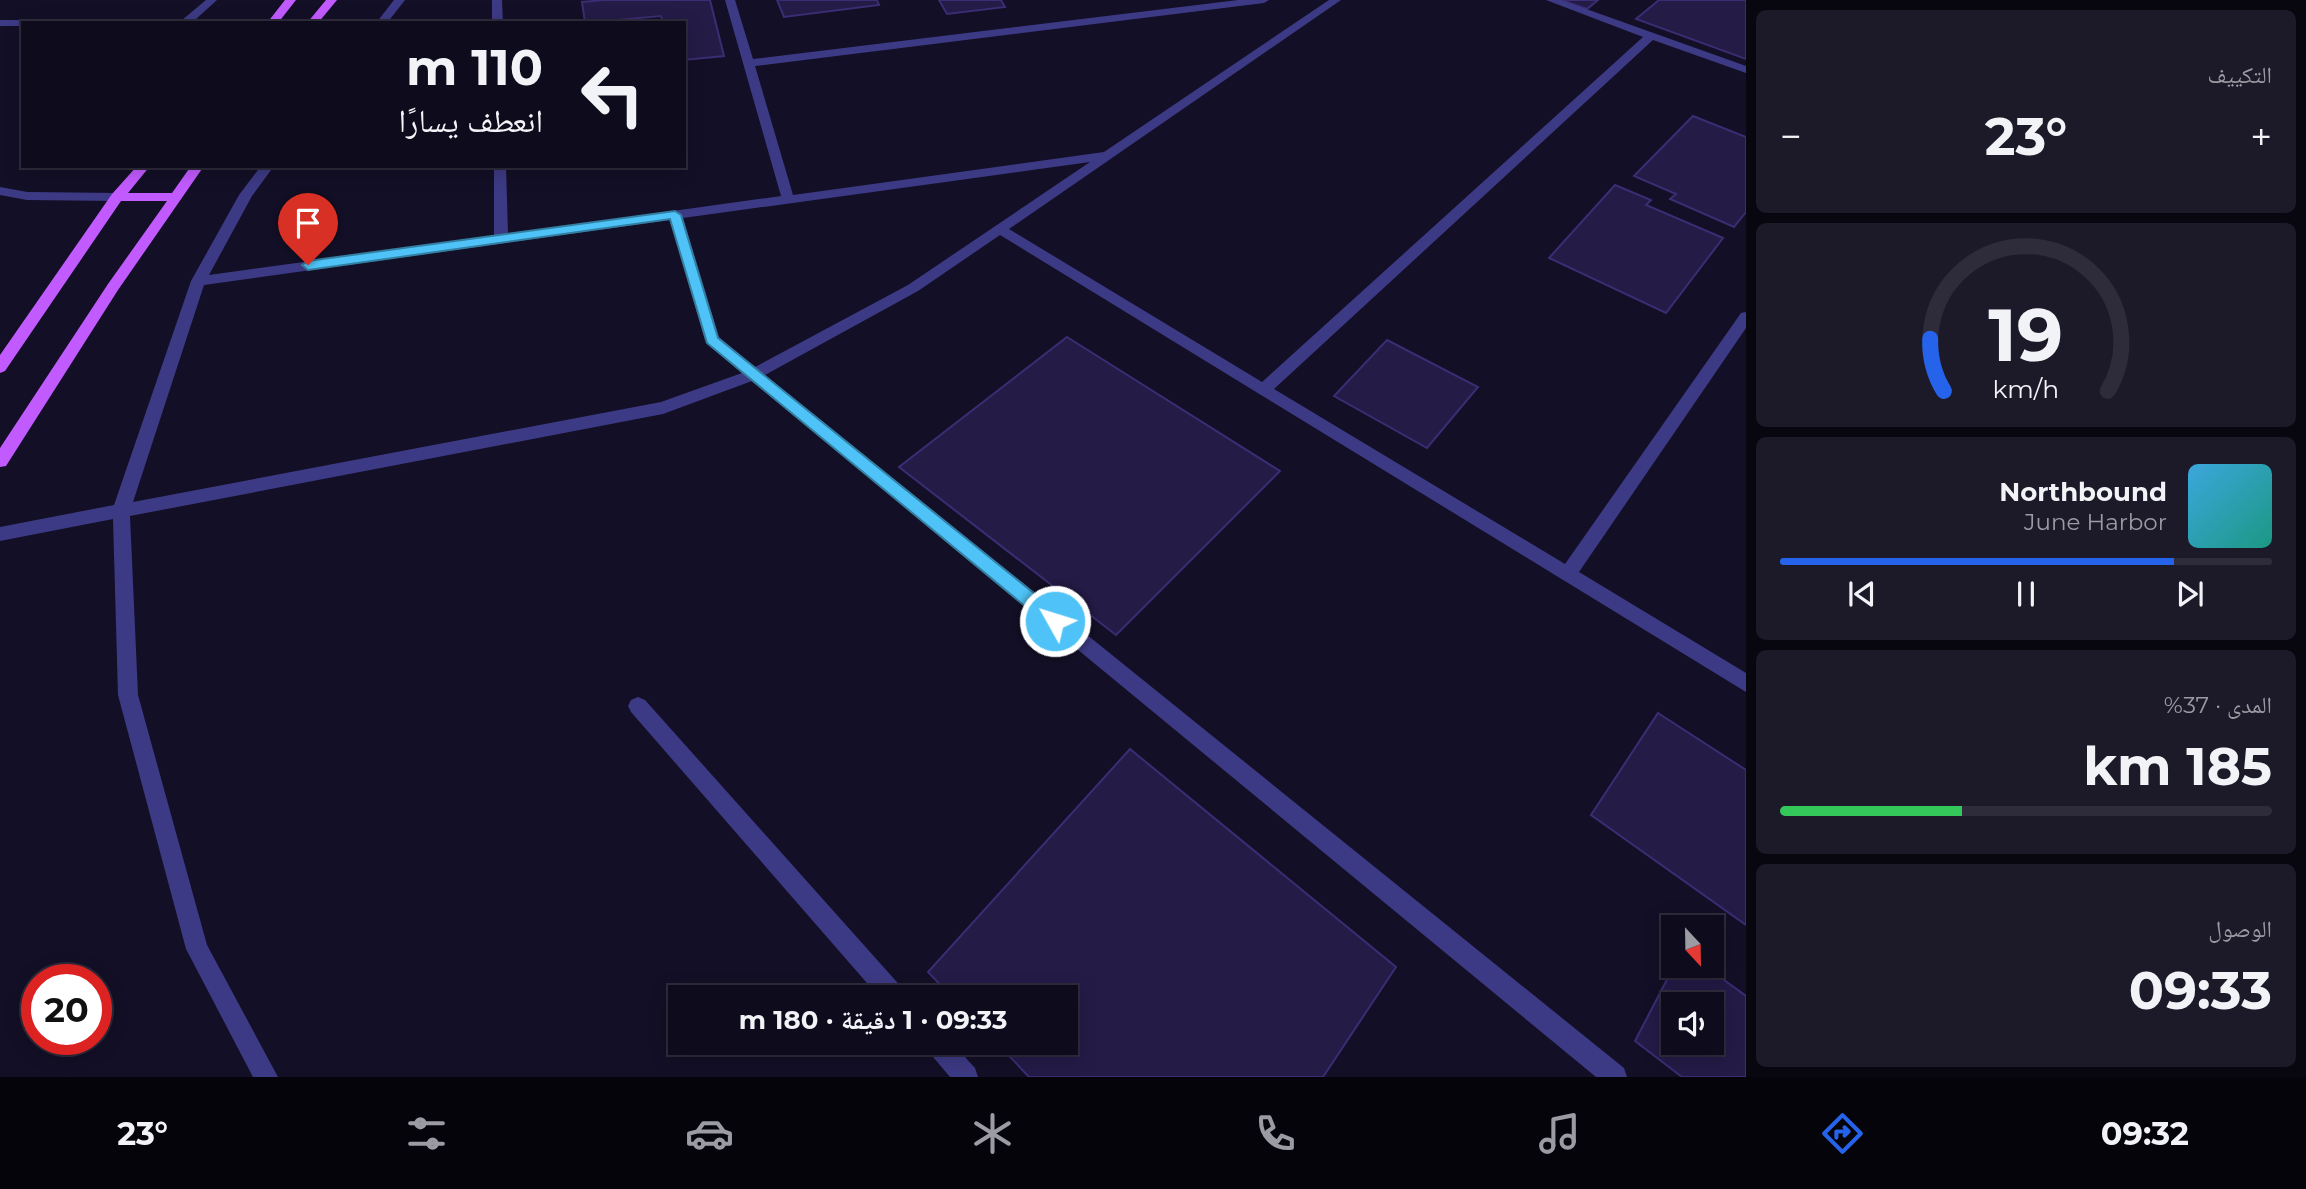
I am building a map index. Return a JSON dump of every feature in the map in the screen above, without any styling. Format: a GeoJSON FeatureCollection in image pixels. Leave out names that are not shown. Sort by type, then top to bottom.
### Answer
{"type":"FeatureCollection","features":[{"type":"Feature","properties":{"kind":"main road"},"geometry":{"type":"LineString","coordinates":[[274,21],[291,0]]}},
{"type":"Feature","properties":{"kind":"main road"},"geometry":{"type":"LineString","coordinates":[[314,21],[332,0]]}},
{"type":"Feature","properties":{"kind":"main road"},"geometry":{"type":"LineString","coordinates":[[0,367],[117,197],[142,168]]}},
{"type":"Feature","properties":{"kind":"main road"},"geometry":{"type":"LineString","coordinates":[[0,461],[173,197],[196,168]]}},
{"type":"Feature","properties":{"kind":"main road"},"geometry":{"type":"LineString","coordinates":[[117,197],[173,197]]}},
{"type":"Feature","properties":{"kind":"street"},"geometry":{"type":"LineString","coordinates":[[187,21],[212,0]]}},
{"type":"Feature","properties":{"kind":"street"},"geometry":{"type":"LineString","coordinates":[[383,21],[400,0]]}},
{"type":"Feature","properties":{"kind":"street"},"geometry":{"type":"LineString","coordinates":[[497,0],[498,21]]}},
{"type":"Feature","properties":{"kind":"street"},"geometry":{"type":"LineString","coordinates":[[730,0],[788,199]]}},
{"type":"Feature","properties":{"kind":"street"},"geometry":{"type":"LineString","coordinates":[[750,63],[1264,0]]}},
{"type":"Feature","properties":{"kind":"street"},"geometry":{"type":"LineString","coordinates":[[0,534],[663,408],[753,375],[913,288],[1336,0]]}},
{"type":"Feature","properties":{"kind":"street"},"geometry":{"type":"LineString","coordinates":[[1551,0],[1746,71]]}},
{"type":"Feature","properties":{"kind":"street"},"geometry":{"type":"LineString","coordinates":[[2,26],[21,26]]}},
{"type":"Feature","properties":{"kind":"street"},"geometry":{"type":"LineString","coordinates":[[1262,390],[1651,36]]}},
{"type":"Feature","properties":{"kind":"street"},"geometry":{"type":"LineString","coordinates":[[198,281],[1108,155]]}},
{"type":"Feature","properties":{"kind":"street"},"geometry":{"type":"LineString","coordinates":[[266,168],[246,195],[198,281],[121,511],[128,695],[197,948],[266,1077]]}},
{"type":"Feature","properties":{"kind":"street"},"geometry":{"type":"LineString","coordinates":[[500,168],[502,239]]}},
{"type":"Feature","properties":{"kind":"street"},"geometry":{"type":"LineString","coordinates":[[0,191],[27,195],[117,197]]}},
{"type":"Feature","properties":{"kind":"street"},"geometry":{"type":"LineString","coordinates":[[675,215],[712,340],[1615,1077]]}},
{"type":"Feature","properties":{"kind":"street"},"geometry":{"type":"LineString","coordinates":[[999,229],[1746,683]]}},
{"type":"Feature","properties":{"kind":"street"},"geometry":{"type":"LineString","coordinates":[[1567,575],[1746,317]]}},
{"type":"Feature","properties":{"kind":"street"},"geometry":{"type":"LineString","coordinates":[[638,706],[885,985]]}},
{"type":"Feature","properties":{"kind":"street"},"geometry":{"type":"LineString","coordinates":[[947,1055],[966,1077]]}},
{"type":"Feature","properties":{"kind":"building"},"geometry":{"type":"Polygon","coordinates":[[[710,0],[724,56],[686,60],[686,21],[662,21],[661,16],[585,21],[582,2],[710,0]]]}},
{"type":"Feature","properties":{"kind":"building"},"geometry":{"type":"Polygon","coordinates":[[[777,0],[877,0],[879,5],[784,17],[777,0]]]}},
{"type":"Feature","properties":{"kind":"building"},"geometry":{"type":"Polygon","coordinates":[[[939,0],[1001,0],[1005,7],[947,14],[939,0]]]}},
{"type":"Feature","properties":{"kind":"building"},"geometry":{"type":"Polygon","coordinates":[[[1561,0],[1598,0],[1587,9],[1561,0]]]}},
{"type":"Feature","properties":{"kind":"building"},"geometry":{"type":"Polygon","coordinates":[[[1659,0],[1746,0],[1746,59],[1636,19],[1659,0]]]}},
{"type":"Feature","properties":{"kind":"building"},"geometry":{"type":"Polygon","coordinates":[[[1693,116],[1746,137],[1746,212],[1734,227],[1670,199],[1676,194],[1634,176],[1693,116]]]}},
{"type":"Feature","properties":{"kind":"building"},"geometry":{"type":"Polygon","coordinates":[[[1615,185],[1651,200],[1646,205],[1723,238],[1666,313],[1549,258],[1615,185]]]}},
{"type":"Feature","properties":{"kind":"building"},"geometry":{"type":"Polygon","coordinates":[[[1067,337],[1280,471],[1116,635],[899,467],[1067,337]]]}},
{"type":"Feature","properties":{"kind":"building"},"geometry":{"type":"Polygon","coordinates":[[[1387,340],[1478,387],[1427,448],[1334,396],[1387,340]]]}},
{"type":"Feature","properties":{"kind":"building"},"geometry":{"type":"Polygon","coordinates":[[[1658,713],[1746,770],[1746,925],[1591,815],[1658,713]]]}},
{"type":"Feature","properties":{"kind":"building"},"geometry":{"type":"Polygon","coordinates":[[[1130,749],[1396,967],[1323,1077],[1029,1077],[1008,1055],[1078,1055],[1078,985],[940,985],[928,972],[1130,749]]]}},
{"type":"Feature","properties":{"kind":"building"},"geometry":{"type":"Polygon","coordinates":[[[1668,978],[1721,978],[1746,996],[1746,1077],[1682,1077],[1635,1041],[1668,978]]]}},
{"type":"Feature","properties":{"kind":"route"},"geometry":{"type":"LineString","coordinates":[[308,265],[675,215],[712,340],[1055,621]]}}]}
